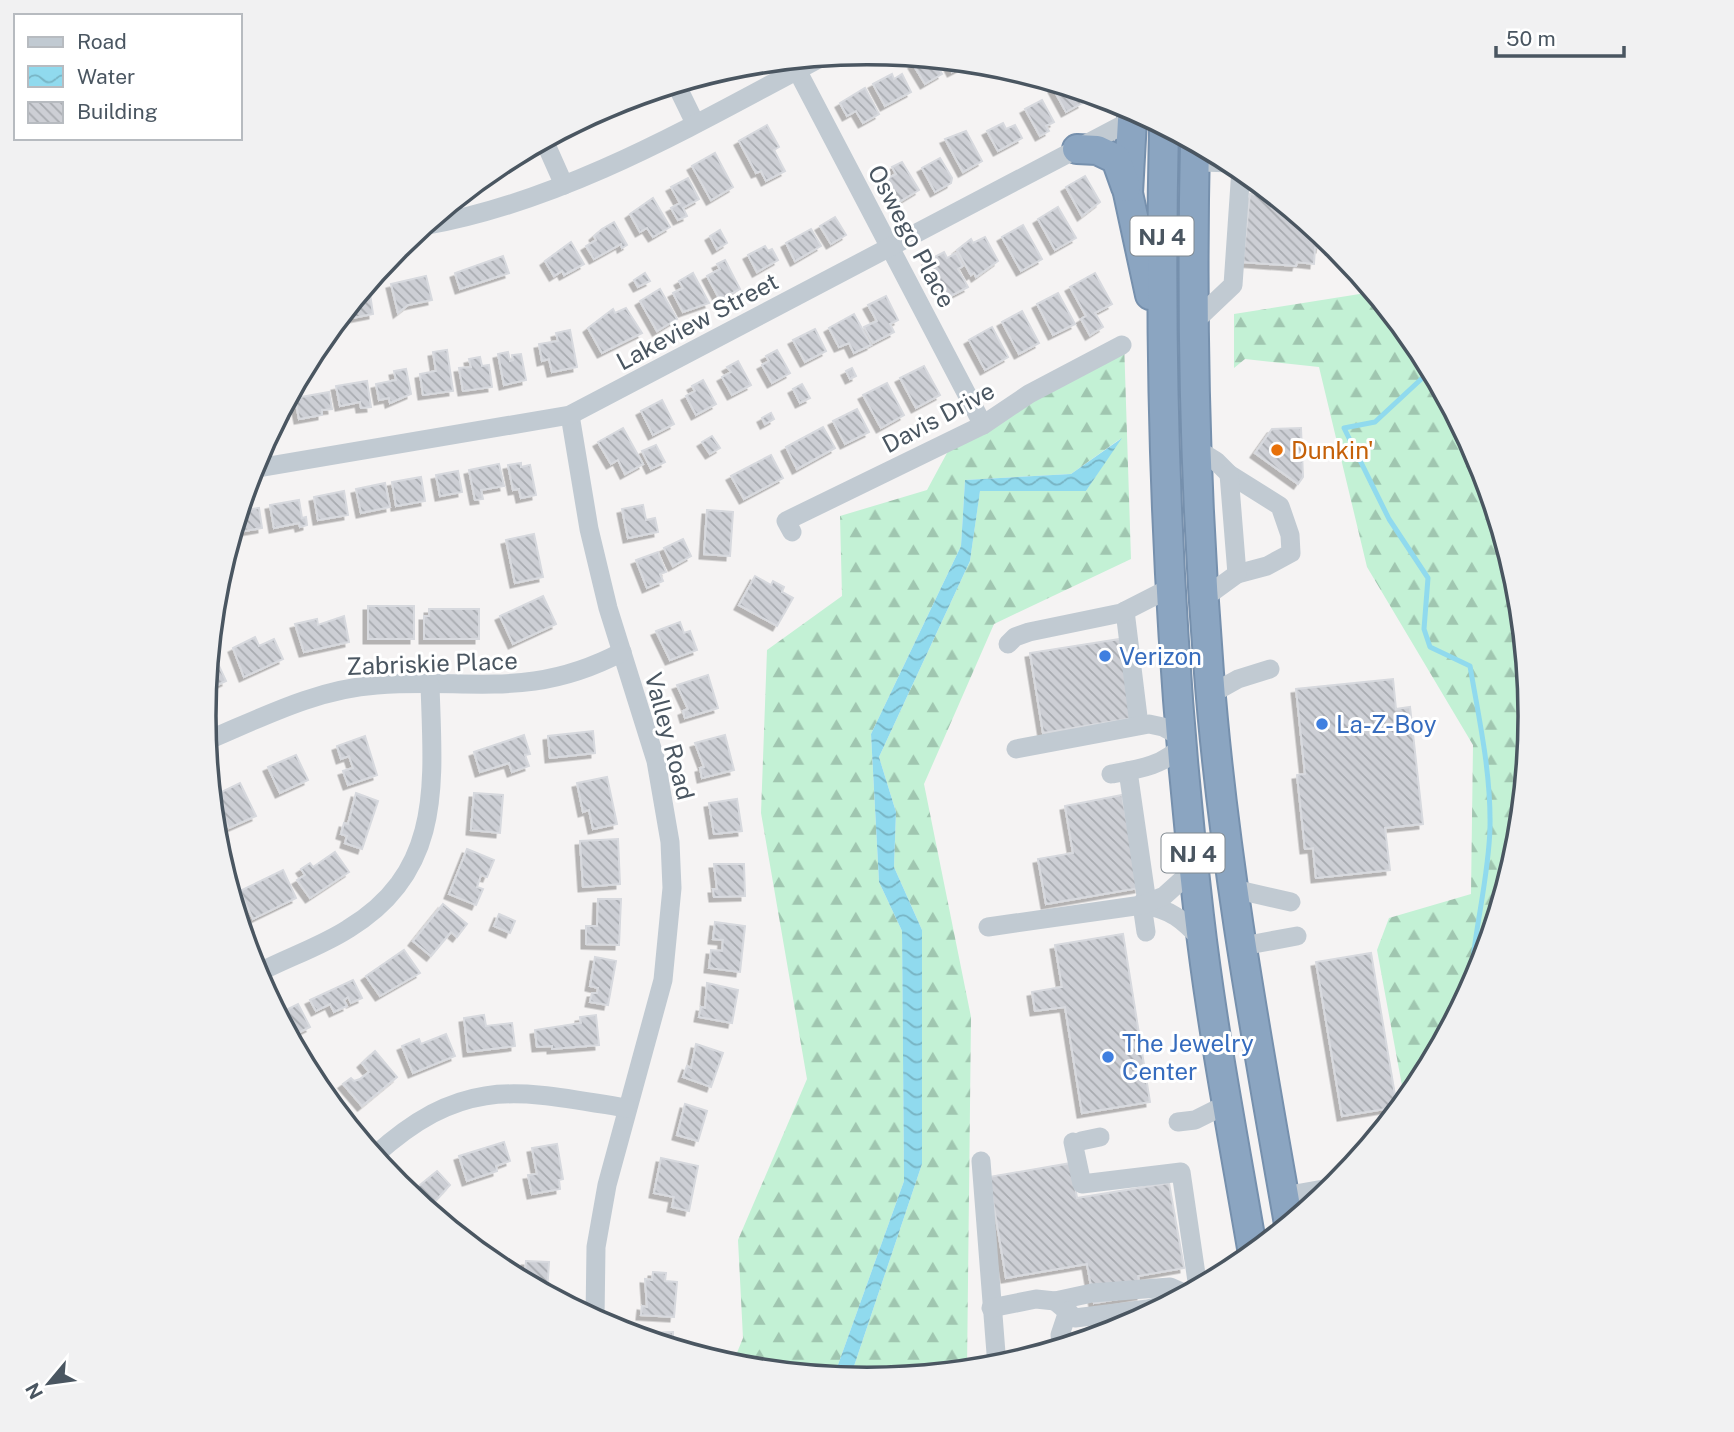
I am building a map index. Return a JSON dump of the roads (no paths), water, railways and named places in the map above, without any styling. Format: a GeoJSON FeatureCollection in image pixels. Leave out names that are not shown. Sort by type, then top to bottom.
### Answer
{"type":"FeatureCollection","features":[{"type":"Feature","properties":{"kind":"highway"},"geometry":{"type":"LineString","coordinates":[[1128,193],[1132,121]]}},
{"type":"Feature","properties":{"kind":"highway","name":"NJ 4"},"geometry":{"type":"LineString","coordinates":[[1164,137],[1161,345],[1172,587],[1194,869],[1202,941],[1251,1242]]}},
{"type":"Feature","properties":{"kind":"highway"},"geometry":{"type":"LineString","coordinates":[[1077,149],[1097,150],[1116,159],[1128,193],[1161,345]]}},
{"type":"Feature","properties":{"kind":"highway","name":"NJ 4"},"geometry":{"type":"LineString","coordinates":[[1199,156],[1194,212],[1195,448],[1211,694],[1234,889],[1291,1210]]}},
{"type":"Feature","properties":{"kind":"street"},"geometry":{"type":"LineString","coordinates":[[444,221],[476,214],[564,185],[628,157],[800,68]]}},
{"type":"Feature","properties":{"kind":"street","name":"Oswego Place"},"geometry":{"type":"LineString","coordinates":[[797,70],[983,425]]}},
{"type":"Feature","properties":{"kind":"street"},"geometry":{"type":"LineString","coordinates":[[680,92],[695,123]]}},
{"type":"Feature","properties":{"kind":"street","name":"Lakeview Street"},"geometry":{"type":"LineString","coordinates":[[265,468],[570,415],[1077,149],[1126,119]]}},
{"type":"Feature","properties":{"kind":"street"},"geometry":{"type":"LineString","coordinates":[[548,148],[564,185]]}},
{"type":"Feature","properties":{"kind":"street"},"geometry":{"type":"LineString","coordinates":[[1194,322],[1233,285],[1240,183]]}},
{"type":"Feature","properties":{"kind":"street","name":"Davis Drive"},"geometry":{"type":"LineString","coordinates":[[792,532],[786,521],[983,425],[1029,394],[1122,345]]}},
{"type":"Feature","properties":{"kind":"street","name":"Valley Road"},"geometry":{"type":"LineString","coordinates":[[570,415],[589,529],[622,652],[656,761],[670,842],[672,888],[663,980],[607,1185],[596,1247],[595,1307]]}},
{"type":"Feature","properties":{"kind":"street"},"geometry":{"type":"LineString","coordinates":[[1195,448],[1216,461],[1229,474],[1280,506],[1290,535],[1291,553],[1267,566],[1237,574],[1204,598]]}},
{"type":"Feature","properties":{"kind":"street"},"geometry":{"type":"LineString","coordinates":[[1229,474],[1237,574]]}},
{"type":"Feature","properties":{"kind":"street"},"geometry":{"type":"LineString","coordinates":[[1008,644],[1015,637],[1029,632],[1125,611],[1172,587]]}},
{"type":"Feature","properties":{"kind":"street"},"geometry":{"type":"LineString","coordinates":[[1125,611],[1139,724]]}},
{"type":"Feature","properties":{"kind":"street","name":"Zabriskie Place"},"geometry":{"type":"LineString","coordinates":[[216,737],[308,699],[340,690],[377,685],[511,686],[541,682],[574,674],[622,652]]}},
{"type":"Feature","properties":{"kind":"street"},"geometry":{"type":"LineString","coordinates":[[1211,694],[1238,679],[1270,669]]}},
{"type":"Feature","properties":{"kind":"street"},"geometry":{"type":"LineString","coordinates":[[267,969],[347,930],[379,906],[405,875],[426,829],[431,806],[430,685]]}},
{"type":"Feature","properties":{"kind":"street"},"geometry":{"type":"LineString","coordinates":[[1016,749],[1139,724],[1163,727],[1184,741],[1169,759],[1120,773],[1146,896],[1142,905],[1146,932]]}},
{"type":"Feature","properties":{"kind":"street"},"geometry":{"type":"LineString","coordinates":[[988,928],[1142,905],[1164,896],[1194,869]]}},
{"type":"Feature","properties":{"kind":"street"},"geometry":{"type":"LineString","coordinates":[[1234,889],[1291,902]]}},
{"type":"Feature","properties":{"kind":"street"},"geometry":{"type":"LineString","coordinates":[[1142,905],[1164,908],[1180,917],[1202,941]]}},
{"type":"Feature","properties":{"kind":"street"},"geometry":{"type":"LineString","coordinates":[[1243,946],[1297,936]]}},
{"type":"Feature","properties":{"kind":"street"},"geometry":{"type":"LineString","coordinates":[[381,1150],[421,1118],[470,1098],[498,1093],[526,1092],[626,1108]]}},
{"type":"Feature","properties":{"kind":"street"},"geometry":{"type":"LineString","coordinates":[[1178,1122],[1195,1120],[1227,1104]]}},
{"type":"Feature","properties":{"kind":"street"},"geometry":{"type":"LineString","coordinates":[[1085,1140],[1082,1184],[1181,1172],[1196,1278]]}},
{"type":"Feature","properties":{"kind":"street"},"geometry":{"type":"LineString","coordinates":[[981,1161],[996,1355]]}},
{"type":"Feature","properties":{"kind":"street"},"geometry":{"type":"LineString","coordinates":[[1062,1306],[1092,1293],[1177,1289]]}},
{"type":"Feature","properties":{"kind":"street"},"geometry":{"type":"LineString","coordinates":[[991,1308],[1036,1299],[1062,1306],[1075,1318],[1118,1317]]}},
{"type":"Feature","properties":{"kind":"street"},"geometry":{"type":"LineString","coordinates":[[1060,1338],[1062,1306]]}},
{"type":"Feature","properties":{"kind":"water"},"geometry":{"type":"Polygon","coordinates":[[[1122,438],[1086,491],[980,491],[970,561],[879,757],[896,812],[894,867],[922,930],[922,1164],[854,1367],[837,1366],[904,1181],[902,931],[879,882],[871,734],[961,546],[965,480],[1071,474],[1122,438]]]}},
{"type":"Feature","properties":{"kind":"waterway"},"geometry":{"type":"LineString","coordinates":[[1423,377],[1375,422],[1344,428],[1389,519],[1428,578],[1424,629],[1430,647],[1470,666],[1481,726],[1490,806],[1487,866],[1474,953]]}},
{"type":"Feature","properties":{"kind":"place","name":"Dunkin'"},"geometry":{"type":"Point","coordinates":[1277,450]}},
{"type":"Feature","properties":{"kind":"place","name":"Verizon"},"geometry":{"type":"Point","coordinates":[1105,656]}},
{"type":"Feature","properties":{"kind":"place","name":"La-Z-Boy"},"geometry":{"type":"Point","coordinates":[1322,724]}},
{"type":"Feature","properties":{"kind":"place","name":"The Jewelry Center"},"geometry":{"type":"Point","coordinates":[1108,1057]}}]}
